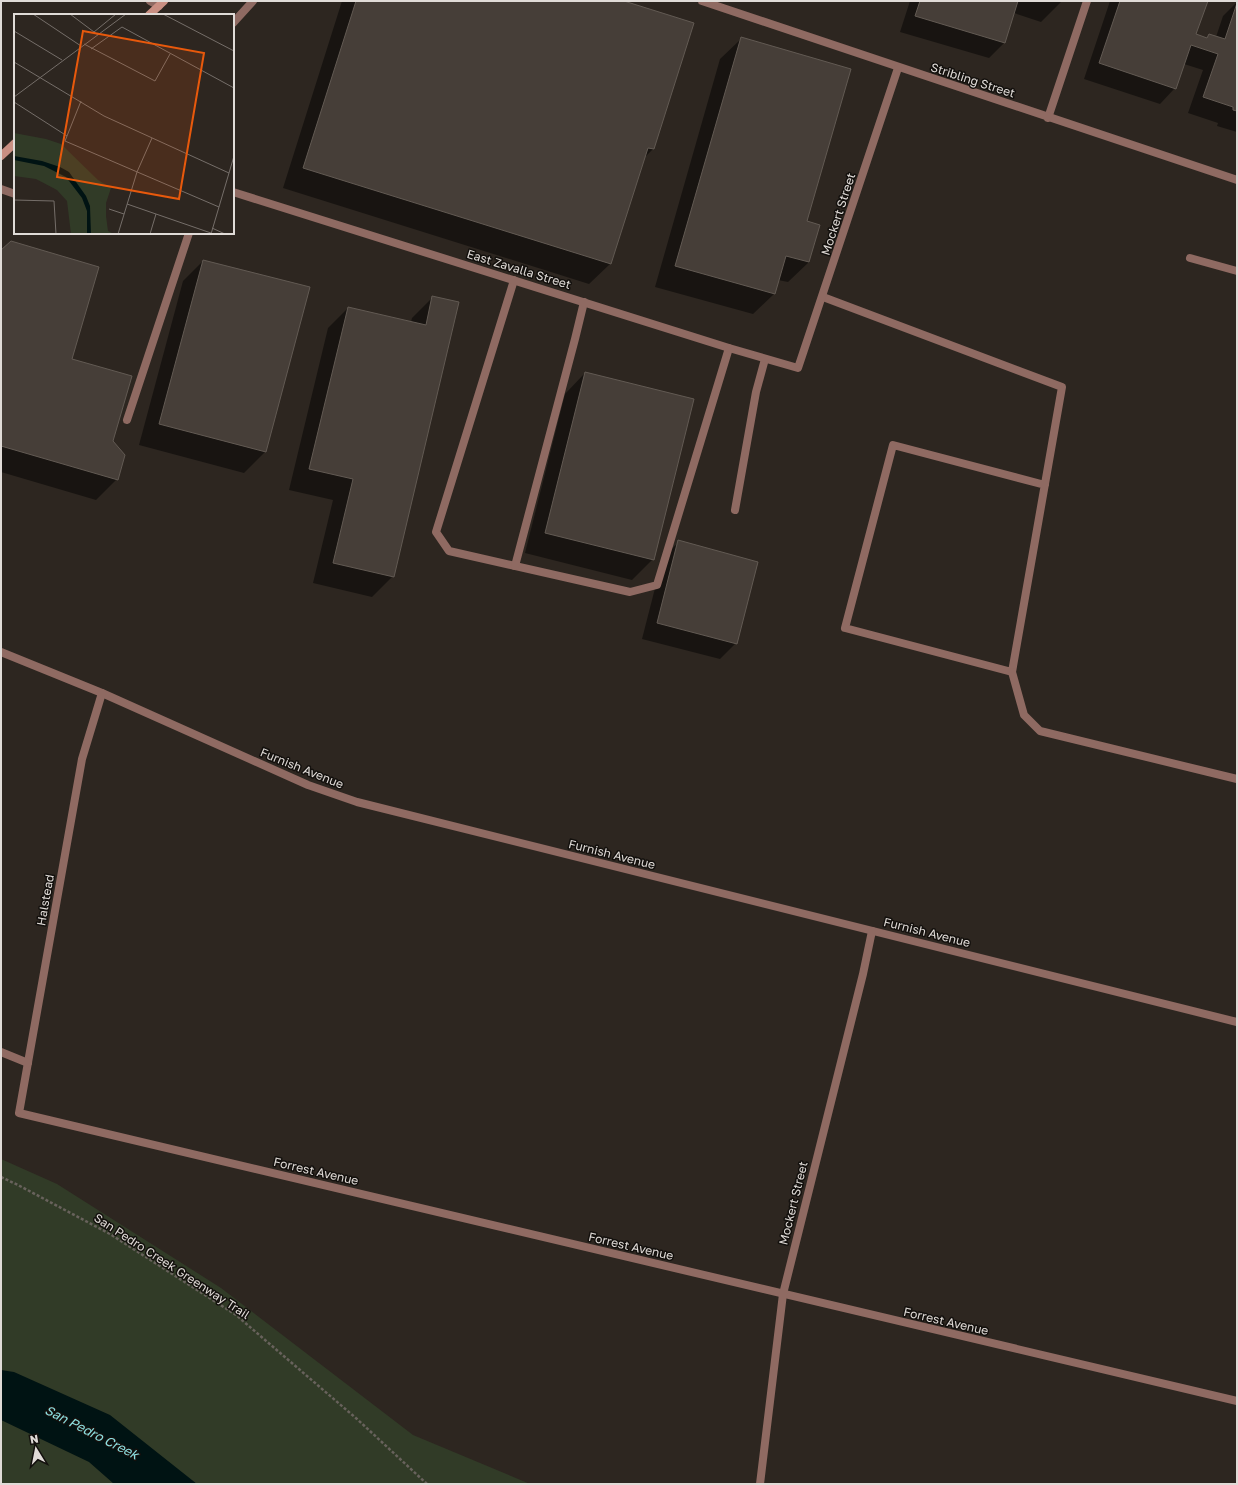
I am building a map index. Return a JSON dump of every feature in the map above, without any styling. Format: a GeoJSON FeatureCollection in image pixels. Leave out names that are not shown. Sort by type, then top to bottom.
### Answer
{"type":"FeatureCollection","features":[{"type":"Feature","properties":{"kind":"main road"},"geometry":{"type":"LineString","coordinates":[[150,14],[161,3]]}},
{"type":"Feature","properties":{"kind":"main road"},"geometry":{"type":"LineString","coordinates":[[2,153],[14,144]]}},
{"type":"Feature","properties":{"kind":"street"},"geometry":{"type":"LineString","coordinates":[[150,1],[161,3]]}},
{"type":"Feature","properties":{"kind":"street"},"geometry":{"type":"LineString","coordinates":[[234,22],[253,1]]}},
{"type":"Feature","properties":{"kind":"street","name":"Stribling Street"},"geometry":{"type":"LineString","coordinates":[[702,1],[898,68],[1237,180]]}},
{"type":"Feature","properties":{"kind":"street"},"geometry":{"type":"LineString","coordinates":[[1048,118],[1087,1]]}},
{"type":"Feature","properties":{"kind":"street","name":"Mockert Street"},"geometry":{"type":"LineString","coordinates":[[798,368],[823,297],[898,68]]}},
{"type":"Feature","properties":{"kind":"street"},"geometry":{"type":"LineString","coordinates":[[1,189],[14,194]]}},
{"type":"Feature","properties":{"kind":"street","name":"East Zavalla Street"},"geometry":{"type":"LineString","coordinates":[[234,192],[728,348],[798,368]]}},
{"type":"Feature","properties":{"kind":"street"},"geometry":{"type":"LineString","coordinates":[[127,420],[189,234]]}},
{"type":"Feature","properties":{"kind":"street"},"geometry":{"type":"LineString","coordinates":[[1190,258],[1237,271]]}},
{"type":"Feature","properties":{"kind":"street"},"geometry":{"type":"LineString","coordinates":[[514,280],[436,532],[449,551],[630,592],[657,585],[728,348]]}},
{"type":"Feature","properties":{"kind":"street"},"geometry":{"type":"LineString","coordinates":[[823,297],[1062,387],[1012,672],[1024,716],[1040,731],[1237,779]]}},
{"type":"Feature","properties":{"kind":"street"},"geometry":{"type":"LineString","coordinates":[[515,566],[584,302]]}},
{"type":"Feature","properties":{"kind":"street"},"geometry":{"type":"LineString","coordinates":[[736,510],[756,392],[765,359]]}},
{"type":"Feature","properties":{"kind":"street"},"geometry":{"type":"LineString","coordinates":[[1012,672],[845,628],[894,446],[1045,485]]}},
{"type":"Feature","properties":{"kind":"street","name":"Furnish Avenue"},"geometry":{"type":"LineString","coordinates":[[1,652],[102,693],[308,785],[358,802],[1237,1022]]}},
{"type":"Feature","properties":{"kind":"street","name":"Halstead"},"geometry":{"type":"LineString","coordinates":[[19,1114],[82,759],[102,693]]}},
{"type":"Feature","properties":{"kind":"street","name":"Mockert Street"},"geometry":{"type":"LineString","coordinates":[[760,1484],[782,1294],[863,974],[872,931]]}},
{"type":"Feature","properties":{"kind":"street"},"geometry":{"type":"LineString","coordinates":[[1,1052],[28,1063]]}},
{"type":"Feature","properties":{"kind":"street","name":"Forrest Avenue"},"geometry":{"type":"LineString","coordinates":[[19,1114],[1237,1401]]}},
{"type":"Feature","properties":{"kind":"path","name":"San Pedro Creek Greenway Trail"},"geometry":{"type":"LineString","coordinates":[[1,1177],[110,1234],[236,1315],[357,1419],[427,1484]]}},
{"type":"Feature","properties":{"kind":"green space"},"geometry":{"type":"Polygon","coordinates":[[[1,1159],[57,1184],[221,1288],[413,1435],[530,1484],[1,1484],[1,1159]]]}},
{"type":"Feature","properties":{"kind":"water","name":"San Pedro Creek"},"geometry":{"type":"Polygon","coordinates":[[[1,1370],[14,1372],[110,1415],[197,1484],[114,1484],[89,1462],[1,1420],[1,1370]]]}},
{"type":"Feature","properties":{"kind":"building"},"geometry":{"type":"Polygon","coordinates":[[[356,1],[624,1],[694,23],[654,149],[648,148],[611,264],[303,168],[356,1]]]}},
{"type":"Feature","properties":{"kind":"building"},"geometry":{"type":"Polygon","coordinates":[[[920,1],[1018,1],[1005,43],[915,16],[920,1]]]}},
{"type":"Feature","properties":{"kind":"building"},"geometry":{"type":"Polygon","coordinates":[[[1120,1],[1208,1],[1196,34],[1207,38],[1209,34],[1225,39],[1237,3],[1237,111],[1233,110],[1233,107],[1203,97],[1218,54],[1191,45],[1176,89],[1099,63],[1120,1]]]}},
{"type":"Feature","properties":{"kind":"building"},"geometry":{"type":"Polygon","coordinates":[[[741,37],[851,69],[807,221],[820,225],[809,262],[786,256],[775,294],[675,266],[741,37]]]}},
{"type":"Feature","properties":{"kind":"building"},"geometry":{"type":"Polygon","coordinates":[[[11,241],[99,267],[72,359],[132,376],[113,441],[125,455],[118,480],[1,446],[1,250],[11,241]]]}},
{"type":"Feature","properties":{"kind":"building"},"geometry":{"type":"Polygon","coordinates":[[[203,260],[310,287],[266,452],[159,424],[203,260]]]}},
{"type":"Feature","properties":{"kind":"building"},"geometry":{"type":"Polygon","coordinates":[[[432,296],[459,302],[394,577],[333,563],[353,479],[309,469],[348,307],[426,325],[432,296]]]}},
{"type":"Feature","properties":{"kind":"building"},"geometry":{"type":"Polygon","coordinates":[[[585,372],[694,399],[654,560],[545,533],[585,372]]]}},
{"type":"Feature","properties":{"kind":"building"},"geometry":{"type":"Polygon","coordinates":[[[678,540],[758,562],[737,644],[657,623],[678,540]]]}}]}
